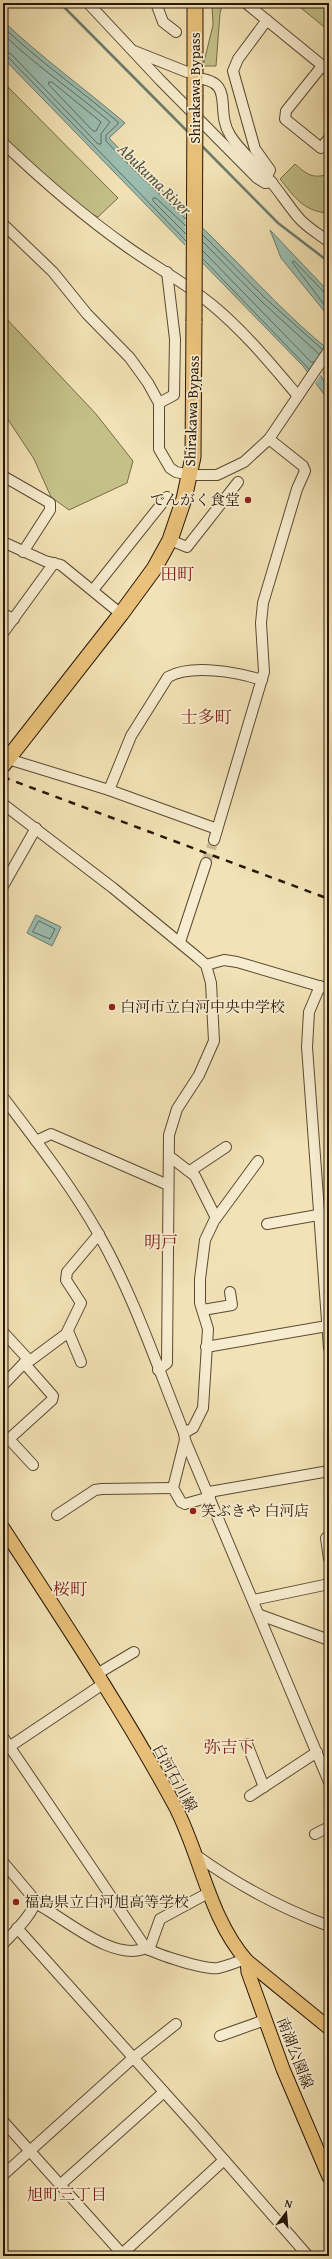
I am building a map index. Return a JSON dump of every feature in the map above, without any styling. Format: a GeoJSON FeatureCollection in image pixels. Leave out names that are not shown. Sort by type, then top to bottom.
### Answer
{"type":"FeatureCollection","features":[{"type":"Feature","properties":{"kind":"highway","name":"Shirakawa Bypass"},"geometry":{"type":"LineString","coordinates":[[5,762],[121,614],[154,569],[170,540],[190,475],[193,441],[195,3]]}},
{"type":"Feature","properties":{"kind":"main road","name":"白河石川線"},"geometry":{"type":"LineString","coordinates":[[4,1530],[100,1679],[175,1807],[196,1855],[224,1927],[236,1948],[246,1960],[329,2028]]}},
{"type":"Feature","properties":{"kind":"main road","name":"南湖公園線"},"geometry":{"type":"LineString","coordinates":[[246,1960],[248,1972],[283,2069],[329,2177]]}},
{"type":"Feature","properties":{"kind":"street"},"geometry":{"type":"LineString","coordinates":[[88,3],[130,50],[257,178],[265,183],[269,179],[270,170],[255,149],[233,71],[238,59],[267,20]]}},
{"type":"Feature","properties":{"kind":"street"},"geometry":{"type":"LineString","coordinates":[[156,3],[163,22],[176,32]]}},
{"type":"Feature","properties":{"kind":"street"},"geometry":{"type":"LineString","coordinates":[[247,4],[326,69],[286,111],[286,119],[321,148],[329,138]]}},
{"type":"Feature","properties":{"kind":"street"},"geometry":{"type":"LineString","coordinates":[[130,50],[209,79],[217,84],[222,92],[225,125],[230,136],[269,179],[299,218],[329,242]]}},
{"type":"Feature","properties":{"kind":"street"},"geometry":{"type":"LineString","coordinates":[[3,143],[52,189],[93,222],[211,304],[256,345],[299,395]]}},
{"type":"Feature","properties":{"kind":"street"},"geometry":{"type":"LineString","coordinates":[[3,224],[53,272],[87,314],[130,358],[159,403],[159,449],[170,468],[176,472],[190,475],[217,474],[229,471],[244,462],[269,439],[329,350]]}},
{"type":"Feature","properties":{"kind":"street"},"geometry":{"type":"LineString","coordinates":[[159,403],[174,395],[175,339],[167,272]]}},
{"type":"Feature","properties":{"kind":"street"},"geometry":{"type":"LineString","coordinates":[[214,840],[264,672],[261,623],[263,603],[297,489],[305,471],[303,466],[269,439]]}},
{"type":"Feature","properties":{"kind":"street"},"geometry":{"type":"LineString","coordinates":[[3,476],[50,503],[51,506],[50,510],[23,552]]}},
{"type":"Feature","properties":{"kind":"street"},"geometry":{"type":"LineString","coordinates":[[170,540],[187,547],[238,482]]}},
{"type":"Feature","properties":{"kind":"street"},"geometry":{"type":"LineString","coordinates":[[93,590],[167,497]]}},
{"type":"Feature","properties":{"kind":"street"},"geometry":{"type":"LineString","coordinates":[[3,542],[23,552],[66,568],[121,614]]}},
{"type":"Feature","properties":{"kind":"street"},"geometry":{"type":"LineString","coordinates":[[3,633],[54,563]]}},
{"type":"Feature","properties":{"kind":"street"},"geometry":{"type":"LineString","coordinates":[[3,614],[14,619]]}},
{"type":"Feature","properties":{"kind":"street"},"geometry":{"type":"LineString","coordinates":[[109,790],[131,736],[168,677],[175,673],[190,671],[222,672],[237,673],[262,680]]}},
{"type":"Feature","properties":{"kind":"street"},"geometry":{"type":"LineString","coordinates":[[5,762],[109,790],[217,829]]}},
{"type":"Feature","properties":{"kind":"street"},"geometry":{"type":"LineString","coordinates":[[3,804],[36,828],[180,942],[206,965],[212,983],[214,1041],[199,1075],[177,1109],[169,1136],[167,1363],[158,1370]]}},
{"type":"Feature","properties":{"kind":"street"},"geometry":{"type":"LineString","coordinates":[[3,886],[36,828]]}},
{"type":"Feature","properties":{"kind":"street"},"geometry":{"type":"LineString","coordinates":[[180,942],[206,863]]}},
{"type":"Feature","properties":{"kind":"street"},"geometry":{"type":"LineString","coordinates":[[206,965],[224,960],[238,962],[324,988],[309,1012],[307,1047],[318,1215],[329,1348]]}},
{"type":"Feature","properties":{"kind":"street"},"geometry":{"type":"LineString","coordinates":[[3,1097],[36,1141],[99,1234],[135,1309],[209,1495],[317,1752],[327,1771],[329,1782]]}},
{"type":"Feature","properties":{"kind":"street"},"geometry":{"type":"LineString","coordinates":[[36,1141],[51,1134],[168,1186]]}},
{"type":"Feature","properties":{"kind":"street"},"geometry":{"type":"LineString","coordinates":[[190,1171],[226,1147]]}},
{"type":"Feature","properties":{"kind":"street"},"geometry":{"type":"LineString","coordinates":[[169,1156],[190,1171],[199,1183],[216,1218]]}},
{"type":"Feature","properties":{"kind":"street"},"geometry":{"type":"LineString","coordinates":[[258,1161],[216,1218],[205,1240],[202,1253],[200,1278],[200,1303],[208,1329],[203,1408],[193,1428],[185,1436],[173,1488],[181,1502],[185,1504],[209,1495],[329,1471]]}},
{"type":"Feature","properties":{"kind":"street"},"geometry":{"type":"LineString","coordinates":[[267,1224],[318,1215]]}},
{"type":"Feature","properties":{"kind":"street"},"geometry":{"type":"LineString","coordinates":[[3,1385],[26,1361],[31,1360],[68,1331],[81,1303],[66,1280],[67,1272],[99,1234]]}},
{"type":"Feature","properties":{"kind":"street"},"geometry":{"type":"LineString","coordinates":[[203,1310],[232,1305],[230,1292]]}},
{"type":"Feature","properties":{"kind":"street"},"geometry":{"type":"LineString","coordinates":[[206,1347],[327,1326]]}},
{"type":"Feature","properties":{"kind":"street"},"geometry":{"type":"LineString","coordinates":[[68,1331],[81,1362]]}},
{"type":"Feature","properties":{"kind":"street"},"geometry":{"type":"LineString","coordinates":[[3,1332],[53,1396],[52,1400],[6,1439],[33,1465]]}},
{"type":"Feature","properties":{"kind":"street"},"geometry":{"type":"LineString","coordinates":[[57,1515],[95,1490],[173,1488]]}},
{"type":"Feature","properties":{"kind":"street"},"geometry":{"type":"LineString","coordinates":[[326,1538],[329,1559]]}},
{"type":"Feature","properties":{"kind":"street"},"geometry":{"type":"LineString","coordinates":[[253,1600],[329,1584]]}},
{"type":"Feature","properties":{"kind":"street"},"geometry":{"type":"LineString","coordinates":[[260,1615],[329,1640]]}},
{"type":"Feature","properties":{"kind":"street"},"geometry":{"type":"LineString","coordinates":[[6,1749],[134,1652]]}},
{"type":"Feature","properties":{"kind":"street"},"geometry":{"type":"LineString","coordinates":[[3,1737],[6,1749],[148,1949]]}},
{"type":"Feature","properties":{"kind":"street"},"geometry":{"type":"LineString","coordinates":[[247,1744],[264,1787]]}},
{"type":"Feature","properties":{"kind":"street"},"geometry":{"type":"LineString","coordinates":[[250,1796],[317,1752]]}},
{"type":"Feature","properties":{"kind":"street"},"geometry":{"type":"LineString","coordinates":[[315,1834],[329,1827]]}},
{"type":"Feature","properties":{"kind":"street"},"geometry":{"type":"LineString","coordinates":[[196,1855],[230,1879],[284,1909],[329,1926]]}},
{"type":"Feature","properties":{"kind":"street"},"geometry":{"type":"LineString","coordinates":[[3,1862],[29,1890],[35,1903],[101,1943],[123,1950],[138,1951],[148,1949],[210,1968],[246,1960]]}},
{"type":"Feature","properties":{"kind":"street"},"geometry":{"type":"LineString","coordinates":[[148,1949],[160,1919],[210,1892]]}},
{"type":"Feature","properties":{"kind":"street"},"geometry":{"type":"LineString","coordinates":[[3,1944],[29,1914],[35,1903]]}},
{"type":"Feature","properties":{"kind":"street"},"geometry":{"type":"LineString","coordinates":[[17,1928],[308,2256]]}},
{"type":"Feature","properties":{"kind":"street"},"geometry":{"type":"LineString","coordinates":[[220,2036],[265,2020]]}},
{"type":"Feature","properties":{"kind":"street"},"geometry":{"type":"LineString","coordinates":[[3,2175],[133,2058],[176,2024]]}},
{"type":"Feature","properties":{"kind":"street"},"geometry":{"type":"LineString","coordinates":[[60,2185],[164,2092]]}},
{"type":"Feature","properties":{"kind":"street"},"geometry":{"type":"LineString","coordinates":[[3,2121],[123,2255],[224,2160]]}},
{"type":"Feature","properties":{"kind":"shaded area"},"geometry":{"type":"Polygon","coordinates":[[[212,3],[223,3],[220,13],[216,66],[203,66],[213,25],[212,3]]]}},
{"type":"Feature","properties":{"kind":"shaded area"},"geometry":{"type":"Polygon","coordinates":[[[295,3],[329,3],[329,31],[295,3]]]}},
{"type":"Feature","properties":{"kind":"shaded area"},"geometry":{"type":"Polygon","coordinates":[[[3,82],[118,198],[98,217],[90,213],[3,139],[3,82]]]}},
{"type":"Feature","properties":{"kind":"shaded area"},"geometry":{"type":"Polygon","coordinates":[[[295,164],[310,175],[319,176],[329,174],[329,208],[326,213],[311,209],[299,201],[280,179],[295,164]]]}},
{"type":"Feature","properties":{"kind":"shaded area"},"geometry":{"type":"Polygon","coordinates":[[[3,315],[96,414],[133,461],[127,483],[69,510],[51,497],[34,459],[3,412],[3,315]]]}},
{"type":"Feature","properties":{"kind":"water"},"geometry":{"type":"Polygon","coordinates":[[[3,21],[125,123],[109,138],[136,166],[219,244],[286,312],[329,350],[329,377],[316,367],[329,390],[329,401],[303,366],[3,58],[3,21]]]}},
{"type":"Feature","properties":{"kind":"water"},"geometry":{"type":"Polygon","coordinates":[[[270,230],[329,292],[329,317],[281,258],[270,230]]]}},
{"type":"Feature","properties":{"kind":"water"},"geometry":{"type":"Polygon","coordinates":[[[36,915],[61,927],[52,946],[27,933],[36,915]]]}},
{"type":"Feature","properties":{"kind":"pier"},"geometry":{"type":"Polygon","coordinates":[[[185,210],[203,227],[203,268],[185,249],[185,210]]]}},
{"type":"Feature","properties":{"kind":"pier"},"geometry":{"type":"Polygon","coordinates":[[[326,345],[329,347],[329,363],[314,385],[306,374],[326,345]]]}},
{"type":"Feature","properties":{"kind":"waterway"},"geometry":{"type":"LineString","coordinates":[[60,3],[189,133]]}},
{"type":"Feature","properties":{"kind":"waterway"},"geometry":{"type":"LineString","coordinates":[[201,145],[278,223],[329,262]]}},
{"type":"Feature","properties":{"kind":"tunnel"},"geometry":{"type":"LineString","coordinates":[[206,863],[214,840]]}},
{"type":"Feature","properties":{"kind":"railway"},"geometry":{"type":"LineString","coordinates":[[3,777],[329,899]]}},
{"type":"Feature","properties":{"kind":"place","name":"でんがく食堂"},"geometry":{"type":"Point","coordinates":[248,500]}},
{"type":"Feature","properties":{"kind":"place","name":"白河市立白河中央中学校"},"geometry":{"type":"Point","coordinates":[112,1007]}},
{"type":"Feature","properties":{"kind":"place","name":"笑ぶきや 白河店"},"geometry":{"type":"Point","coordinates":[193,1511]}},
{"type":"Feature","properties":{"kind":"place","name":"福島県立白河旭高等学校"},"geometry":{"type":"Point","coordinates":[16,1902]}},
{"type":"Feature","properties":{"kind":"district","name":"田町"},"geometry":{"type":"Point","coordinates":[177,574]}},
{"type":"Feature","properties":{"kind":"district","name":"士多町"},"geometry":{"type":"Point","coordinates":[206,717]}},
{"type":"Feature","properties":{"kind":"district","name":"明戸"},"geometry":{"type":"Point","coordinates":[161,1242]}},
{"type":"Feature","properties":{"kind":"district","name":"桜町"},"geometry":{"type":"Point","coordinates":[70,1589]}},
{"type":"Feature","properties":{"kind":"district","name":"弥吉下"},"geometry":{"type":"Point","coordinates":[229,1747]}},
{"type":"Feature","properties":{"kind":"district","name":"旭町三丁目"},"geometry":{"type":"Point","coordinates":[67,2194]}},
{"type":"Feature","properties":{"kind":"water label","name":"Abukuma River"},"geometry":{"type":"Point","coordinates":[155,179]}}]}
